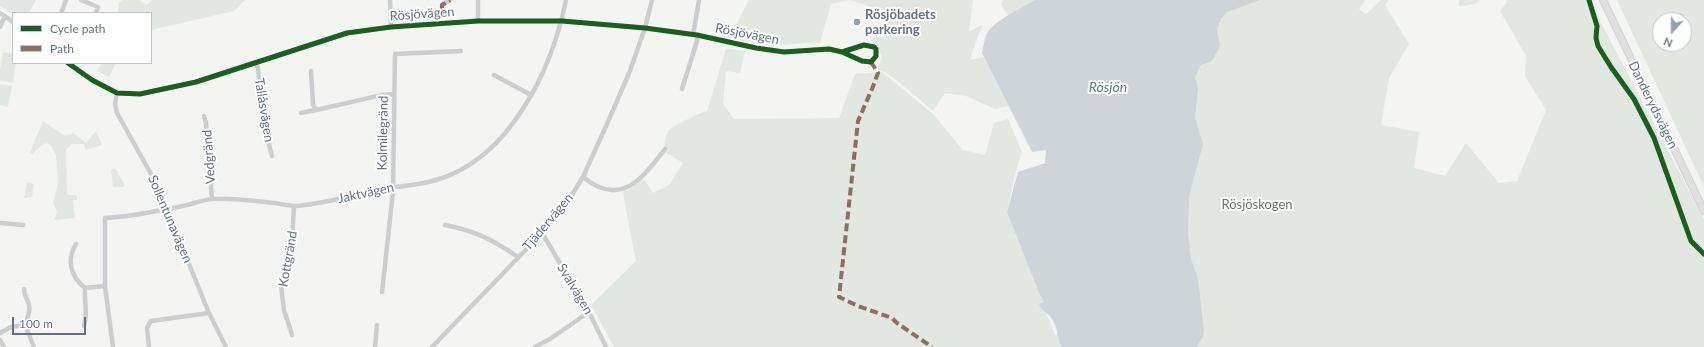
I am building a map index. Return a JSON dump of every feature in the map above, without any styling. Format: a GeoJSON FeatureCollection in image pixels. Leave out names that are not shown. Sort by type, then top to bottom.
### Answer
{"type":"FeatureCollection","features":[{"type":"Feature","properties":{"kind":"main road","name":"Danderydsvägen"},"geometry":{"type":"LineString","coordinates":[[1603,0],[1704,211]]}},
{"type":"Feature","properties":{"kind":"street"},"geometry":{"type":"LineString","coordinates":[[60,12],[66,0]]}},
{"type":"Feature","properties":{"kind":"street"},"geometry":{"type":"LineString","coordinates":[[81,0],[98,7],[96,12]]}},
{"type":"Feature","properties":{"kind":"street"},"geometry":{"type":"LineString","coordinates":[[390,0],[391,27]]}},
{"type":"Feature","properties":{"kind":"street"},"geometry":{"type":"LineString","coordinates":[[442,9],[442,5],[450,0]]}},
{"type":"Feature","properties":{"kind":"street"},"geometry":{"type":"LineString","coordinates":[[478,0],[478,21]]}},
{"type":"Feature","properties":{"kind":"street","name":"Jaktvägen"},"geometry":{"type":"LineString","coordinates":[[105,286],[105,218],[144,214],[212,199],[250,201],[294,206],[309,205],[393,187],[436,180],[462,169],[483,154],[507,132],[531,95],[550,56],[562,21],[566,0]]}},
{"type":"Feature","properties":{"kind":"street","name":"Tjädervägen"},"geometry":{"type":"LineString","coordinates":[[432,347],[542,233],[565,206],[583,177],[630,71],[646,28],[652,0]]}},
{"type":"Feature","properties":{"kind":"street"},"geometry":{"type":"LineString","coordinates":[[695,35],[699,0]]}},
{"type":"Feature","properties":{"kind":"street"},"geometry":{"type":"LineString","coordinates":[[0,13],[12,21]]}},
{"type":"Feature","properties":{"kind":"street"},"geometry":{"type":"LineString","coordinates":[[0,27],[5,16]]}},
{"type":"Feature","properties":{"kind":"street","name":"Rösjövägen"},"geometry":{"type":"LineString","coordinates":[[69,64],[92,80],[117,93],[140,94],[175,87],[256,64],[316,42],[347,33],[391,27],[478,21],[562,21],[646,28],[695,35],[756,48],[784,52],[829,49],[842,52],[862,61],[871,62],[876,56],[877,51],[874,46],[864,45],[842,52]]}},
{"type":"Feature","properties":{"kind":"street","name":"Rösjövägen"},"geometry":{"type":"LineString","coordinates":[[682,89],[697,41],[695,35]]}},
{"type":"Feature","properties":{"kind":"street","name":"Kolmilegränd"},"geometry":{"type":"LineString","coordinates":[[382,292],[393,187],[395,54],[461,51]]}},
{"type":"Feature","properties":{"kind":"street","name":"Tallåsvägen"},"geometry":{"type":"LineString","coordinates":[[256,64],[258,68],[263,121],[272,156]]}},
{"type":"Feature","properties":{"kind":"street"},"geometry":{"type":"LineString","coordinates":[[311,71],[312,104],[316,110]]}},
{"type":"Feature","properties":{"kind":"street"},"geometry":{"type":"LineString","coordinates":[[494,75],[531,95]]}},
{"type":"Feature","properties":{"kind":"street","name":"Sollentunavägen"},"geometry":{"type":"LineString","coordinates":[[117,93],[115,104],[116,113],[156,183],[168,209],[209,313],[226,347]]}},
{"type":"Feature","properties":{"kind":"street"},"geometry":{"type":"LineString","coordinates":[[302,113],[382,95],[394,94]]}},
{"type":"Feature","properties":{"kind":"street","name":"Vedgränd"},"geometry":{"type":"LineString","coordinates":[[204,116],[206,123],[212,199]]}},
{"type":"Feature","properties":{"kind":"street"},"geometry":{"type":"LineString","coordinates":[[583,177],[599,187],[614,190],[633,185],[651,168],[665,149]]}},
{"type":"Feature","properties":{"kind":"street","name":"Kottgränd"},"geometry":{"type":"LineString","coordinates":[[292,335],[284,310],[281,285],[292,241],[294,206]]}},
{"type":"Feature","properties":{"kind":"street"},"geometry":{"type":"LineString","coordinates":[[0,223],[23,225]]}},
{"type":"Feature","properties":{"kind":"street"},"geometry":{"type":"LineString","coordinates":[[445,225],[462,228],[493,240],[518,257]]}},
{"type":"Feature","properties":{"kind":"street","name":"Svalvägen"},"geometry":{"type":"LineString","coordinates":[[542,233],[589,312],[606,347]]}},
{"type":"Feature","properties":{"kind":"street"},"geometry":{"type":"LineString","coordinates":[[76,244],[72,250],[70,258],[71,272],[78,282],[85,288],[105,286],[113,347]]}},
{"type":"Feature","properties":{"kind":"street"},"geometry":{"type":"LineString","coordinates":[[84,326],[87,319],[85,309],[85,288]]}},
{"type":"Feature","properties":{"kind":"street"},"geometry":{"type":"LineString","coordinates":[[24,289],[24,296],[29,303],[30,310],[25,325],[34,347]]}},
{"type":"Feature","properties":{"kind":"street"},"geometry":{"type":"LineString","coordinates":[[535,347],[550,339],[589,312]]}},
{"type":"Feature","properties":{"kind":"street"},"geometry":{"type":"LineString","coordinates":[[149,347],[147,328],[151,321],[209,313]]}},
{"type":"Feature","properties":{"kind":"street"},"geometry":{"type":"LineString","coordinates":[[0,333],[11,327],[25,325]]}},
{"type":"Feature","properties":{"kind":"street"},"geometry":{"type":"LineString","coordinates":[[375,347],[377,325]]}},
{"type":"Feature","properties":{"kind":"street"},"geometry":{"type":"LineString","coordinates":[[0,340],[4,347]]}},
{"type":"Feature","properties":{"kind":"shaded area"},"geometry":{"type":"Polygon","coordinates":[[[0,0],[36,0],[30,12],[12,12],[12,13],[0,6],[0,0]]]}},
{"type":"Feature","properties":{"kind":"green space"},"geometry":{"type":"Polygon","coordinates":[[[122,0],[140,0],[146,5],[153,0],[245,0],[234,11],[152,30],[152,12],[118,12],[119,3],[122,0]]]}},
{"type":"Feature","properties":{"kind":"green space"},"geometry":{"type":"Polygon","coordinates":[[[749,0],[850,0],[831,4],[820,43],[810,42],[779,45],[761,44],[729,38],[749,0]]]}},
{"type":"Feature","properties":{"kind":"green space"},"geometry":{"type":"Polygon","coordinates":[[[850,0],[973,0],[969,31],[983,25],[970,60],[984,57],[1009,106],[995,109],[966,96],[945,93],[933,111],[889,75],[877,69],[882,57],[877,44],[870,40],[876,37],[885,37],[888,27],[888,12],[850,0]]]}},
{"type":"Feature","properties":{"kind":"green space"},"geometry":{"type":"Polygon","coordinates":[[[1003,0],[1036,0],[1009,16],[1001,5],[1003,0]]]}},
{"type":"Feature","properties":{"kind":"green space","name":"Rösjöskogen"},"geometry":{"type":"Polygon","coordinates":[[[1103,0],[1365,0],[1359,9],[1366,14],[1381,0],[1389,0],[1385,5],[1409,44],[1389,78],[1381,125],[1419,132],[1414,168],[1445,176],[1466,143],[1499,183],[1517,181],[1546,110],[1525,76],[1526,56],[1500,11],[1507,2],[1506,0],[1589,0],[1704,219],[1704,347],[614,347],[591,305],[636,261],[623,191],[630,189],[644,179],[653,193],[669,185],[683,163],[665,152],[665,144],[669,130],[676,125],[707,111],[726,49],[745,51],[740,73],[726,71],[723,104],[734,119],[839,118],[855,74],[882,72],[932,113],[963,150],[985,155],[994,123],[1008,119],[1022,152],[1016,171],[1007,212],[1039,293],[1048,309],[1103,0]],[[1046,313],[1055,335],[1057,335],[1054,322],[1046,313]]]}},
{"type":"Feature","properties":{"kind":"green space"},"geometry":{"type":"Polygon","coordinates":[[[1459,0],[1480,0],[1475,4],[1459,6],[1459,0]]]}},
{"type":"Feature","properties":{"kind":"green space"},"geometry":{"type":"Polygon","coordinates":[[[1617,0],[1704,0],[1704,187],[1617,0]]]}},
{"type":"Feature","properties":{"kind":"green space"},"geometry":{"type":"Polygon","coordinates":[[[3,52],[12,54],[12,64],[16,64],[13,83],[0,80],[3,52]]]}},
{"type":"Feature","properties":{"kind":"green space"},"geometry":{"type":"Polygon","coordinates":[[[101,64],[116,64],[109,77],[96,71],[101,64]]]}},
{"type":"Feature","properties":{"kind":"green space"},"geometry":{"type":"Polygon","coordinates":[[[0,84],[12,86],[8,107],[0,105],[0,84]]]}},
{"type":"Feature","properties":{"kind":"green space"},"geometry":{"type":"Polygon","coordinates":[[[43,121],[65,136],[73,133],[86,143],[96,131],[102,145],[86,150],[84,144],[72,144],[66,150],[67,194],[77,195],[77,200],[73,200],[75,218],[54,220],[57,212],[53,202],[58,183],[56,156],[51,145],[45,143],[35,151],[33,155],[30,152],[43,121]]]}},
{"type":"Feature","properties":{"kind":"green space"},"geometry":{"type":"Polygon","coordinates":[[[115,168],[125,185],[123,187],[113,187],[111,170],[115,168]]]}},
{"type":"Feature","properties":{"kind":"green space"},"geometry":{"type":"Polygon","coordinates":[[[27,182],[34,184],[32,197],[24,198],[27,182]]]}},
{"type":"Feature","properties":{"kind":"water","name":"Rösjön"},"geometry":{"type":"Polygon","coordinates":[[[1035,0],[1260,0],[1227,12],[1221,19],[1217,29],[1220,46],[1212,61],[1201,65],[1195,78],[1198,88],[1195,118],[1203,144],[1189,196],[1188,233],[1191,259],[1198,279],[1204,331],[1197,347],[1062,347],[1054,322],[1039,304],[1044,302],[1039,293],[1007,212],[1018,172],[1045,163],[1046,150],[1032,152],[982,53],[985,38],[994,25],[1035,0]]]}},
{"type":"Feature","properties":{"kind":"marked path"},"geometry":{"type":"LineString","coordinates":[[442,9],[442,5],[450,0]]}},
{"type":"Feature","properties":{"kind":"marked path"},"geometry":{"type":"LineString","coordinates":[[871,62],[878,73],[858,121],[839,297],[858,306],[892,318],[932,347]]}},
{"type":"Feature","properties":{"kind":"cycle path"},"geometry":{"type":"LineString","coordinates":[[1589,0],[1597,26],[1596,38],[1598,46],[1634,99],[1654,138],[1691,241],[1704,254]]}},
{"type":"Feature","properties":{"kind":"cycle path"},"geometry":{"type":"LineString","coordinates":[[69,64],[92,80],[117,93],[140,94],[196,82],[347,33],[391,27],[478,21],[562,21],[645,28],[697,35],[756,48],[784,52],[829,49],[842,52]]}},
{"type":"Feature","properties":{"kind":"cycle path"},"geometry":{"type":"LineString","coordinates":[[864,45],[874,47],[876,49],[876,56],[871,62],[862,61],[842,52],[864,45]]}},
{"type":"Feature","properties":{"kind":"place","name":"Rösjöbadets parkering"},"geometry":{"type":"Point","coordinates":[857,22]}}]}
